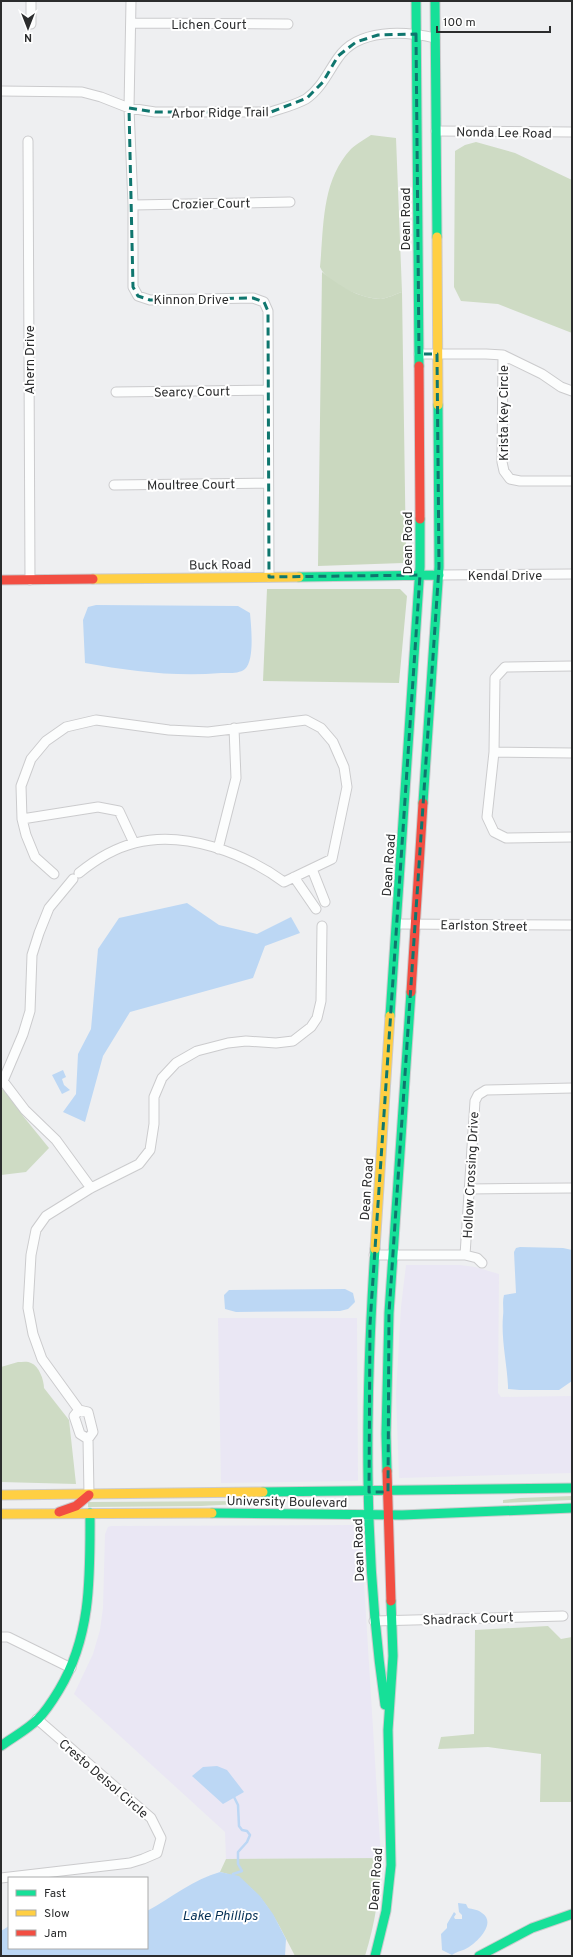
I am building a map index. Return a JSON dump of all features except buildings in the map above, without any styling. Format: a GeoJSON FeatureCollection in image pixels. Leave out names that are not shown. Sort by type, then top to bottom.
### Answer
{"type":"FeatureCollection","features":[{"type":"Feature","properties":{"kind":"main road","name":"Dean Road"},"geometry":{"type":"LineString","coordinates":[[388,1730],[374,1621],[369,1515],[368,1370],[374,1255],[420,575],[416,1]]}},
{"type":"Feature","properties":{"kind":"main road","name":"Dean Road"},"geometry":{"type":"LineString","coordinates":[[375,1956],[386,1912],[391,1865],[388,1730],[393,1656],[388,1514],[386,1394],[393,1255],[439,575],[435,1]]}},
{"type":"Feature","properties":{"kind":"main road","name":"Buck Road"},"geometry":{"type":"LineString","coordinates":[[1,580],[439,575]]}},
{"type":"Feature","properties":{"kind":"main road","name":"University Boulevard"},"geometry":{"type":"LineString","coordinates":[[1,1495],[388,1492],[572,1488]]}},
{"type":"Feature","properties":{"kind":"main road"},"geometry":{"type":"LineString","coordinates":[[56,1514],[76,1506],[89,1495]]}},
{"type":"Feature","properties":{"kind":"main road","name":"University Boulevard"},"geometry":{"type":"LineString","coordinates":[[1,1514],[90,1513],[369,1515],[572,1508]]}},
{"type":"Feature","properties":{"kind":"main road"},"geometry":{"type":"LineString","coordinates":[[1,1746],[37,1719],[55,1697],[71,1668],[82,1642],[88,1616],[90,1593],[90,1513]]}},
{"type":"Feature","properties":{"kind":"main road"},"geometry":{"type":"LineString","coordinates":[[478,1956],[532,1928],[572,1914]]}},
{"type":"Feature","properties":{"kind":"street"},"geometry":{"type":"LineString","coordinates":[[31,1],[31,24]]}},
{"type":"Feature","properties":{"kind":"street","name":"Kinnon Drive"},"geometry":{"type":"LineString","coordinates":[[131,1],[129,108],[133,205],[133,287],[138,296],[150,300],[253,298],[264,302],[268,310],[267,483],[269,577]]}},
{"type":"Feature","properties":{"kind":"street","name":"Lichen Court"},"geometry":{"type":"LineString","coordinates":[[131,23],[288,24]]}},
{"type":"Feature","properties":{"kind":"street","name":"Arbor Ridge Trail"},"geometry":{"type":"LineString","coordinates":[[1,91],[82,92],[101,97],[129,108],[155,112],[271,112],[290,106],[307,98],[324,82],[338,56],[356,42],[378,35],[416,34],[435,38]]}},
{"type":"Feature","properties":{"kind":"street","name":"Nonda Lee Road"},"geometry":{"type":"LineString","coordinates":[[436,131],[572,132]]}},
{"type":"Feature","properties":{"kind":"street","name":"Ahern Drive"},"geometry":{"type":"LineString","coordinates":[[28,141],[30,580]]}},
{"type":"Feature","properties":{"kind":"street","name":"Crozier Court"},"geometry":{"type":"LineString","coordinates":[[133,205],[290,202]]}},
{"type":"Feature","properties":{"kind":"street"},"geometry":{"type":"LineString","coordinates":[[419,354],[486,354],[503,356],[542,374],[561,387],[572,391]]}},
{"type":"Feature","properties":{"kind":"street","name":"Krista Key Circle"},"geometry":{"type":"LineString","coordinates":[[503,356],[502,462],[504,471],[510,479],[520,481],[572,481]]}},
{"type":"Feature","properties":{"kind":"street","name":"Searcy Court"},"geometry":{"type":"LineString","coordinates":[[116,392],[268,390]]}},
{"type":"Feature","properties":{"kind":"street","name":"Moultree Court"},"geometry":{"type":"LineString","coordinates":[[114,485],[267,483]]}},
{"type":"Feature","properties":{"kind":"street","name":"Kendal Drive"},"geometry":{"type":"LineString","coordinates":[[439,575],[572,574]]}},
{"type":"Feature","properties":{"kind":"street"},"geometry":{"type":"LineString","coordinates":[[572,666],[505,667],[495,678],[494,752],[487,817],[494,832],[506,838],[572,837]]}},
{"type":"Feature","properties":{"kind":"street"},"geometry":{"type":"LineString","coordinates":[[54,874],[35,857],[22,819],[21,786],[31,759],[46,741],[66,727],[96,720],[169,730],[208,732],[306,720],[322,728],[333,742],[344,767],[347,787],[332,859],[284,882],[243,859],[218,849],[183,840],[152,840],[134,843],[93,862],[76,876],[49,908],[32,955],[30,1011],[23,1034],[3,1081],[25,1110],[56,1140],[91,1188]]}},
{"type":"Feature","properties":{"kind":"street"},"geometry":{"type":"LineString","coordinates":[[218,849],[236,778],[234,728]]}},
{"type":"Feature","properties":{"kind":"street"},"geometry":{"type":"LineString","coordinates":[[494,752],[572,753]]}},
{"type":"Feature","properties":{"kind":"street"},"geometry":{"type":"LineString","coordinates":[[22,819],[98,807],[118,811],[134,843]]}},
{"type":"Feature","properties":{"kind":"street"},"geometry":{"type":"LineString","coordinates":[[312,868],[325,902]]}},
{"type":"Feature","properties":{"kind":"street"},"geometry":{"type":"LineString","coordinates":[[294,877],[316,910]]}},
{"type":"Feature","properties":{"kind":"street","name":"Earlston Street"},"geometry":{"type":"LineString","coordinates":[[397,924],[572,925]]}},
{"type":"Feature","properties":{"kind":"street"},"geometry":{"type":"LineString","coordinates":[[89,1495],[88,1439],[93,1432],[88,1412],[79,1410],[42,1359],[33,1334],[28,1302],[31,1255],[36,1230],[46,1216],[91,1188],[139,1164],[150,1150],[154,1124],[154,1096],[162,1078],[176,1063],[197,1051],[228,1042],[246,1041],[276,1043],[294,1040],[311,1027],[317,1018],[321,1001],[322,926]]}},
{"type":"Feature","properties":{"kind":"street","name":"Hollow Crossing Drive"},"geometry":{"type":"LineString","coordinates":[[465,1255],[475,1101],[478,1095],[486,1090],[572,1088]]}},
{"type":"Feature","properties":{"kind":"street"},"geometry":{"type":"LineString","coordinates":[[469,1189],[572,1188]]}},
{"type":"Feature","properties":{"kind":"street"},"geometry":{"type":"LineString","coordinates":[[374,1255],[465,1255],[477,1258],[482,1263]]}},
{"type":"Feature","properties":{"kind":"street"},"geometry":{"type":"LineString","coordinates":[[79,1410],[74,1416],[80,1434],[88,1439]]}},
{"type":"Feature","properties":{"kind":"street","name":"Shadrack Court"},"geometry":{"type":"LineString","coordinates":[[374,1621],[563,1616]]}},
{"type":"Feature","properties":{"kind":"street"},"geometry":{"type":"LineString","coordinates":[[1,1637],[8,1637],[71,1668]]}},
{"type":"Feature","properties":{"kind":"street","name":"Cresto Delsol Circle"},"geometry":{"type":"LineString","coordinates":[[10,1877],[130,1863],[156,1853],[161,1838],[151,1818],[37,1719]]}},
{"type":"Feature","properties":{"kind":"highlighted area"},"geometry":{"type":"Polygon","coordinates":[[[416,34],[419,354],[437,354],[439,567],[389,1313],[388,1492],[369,1492],[370,1324],[420,575],[269,577],[268,311],[264,302],[253,298],[150,300],[138,296],[133,287],[129,108],[155,112],[271,112],[307,98],[323,82],[338,56],[356,42],[378,35],[416,34]]]}},
{"type":"Feature","properties":{"kind":"shaded area"},"geometry":{"type":"Polygon","coordinates":[[[406,1265],[460,1265],[475,1267],[499,1274],[498,1393],[501,1397],[572,1396],[572,1473],[399,1478],[396,1394],[401,1307],[406,1265]]]}},
{"type":"Feature","properties":{"kind":"shaded area"},"geometry":{"type":"Polygon","coordinates":[[[218,1318],[357,1318],[358,1481],[221,1483],[218,1318]]]}},
{"type":"Feature","properties":{"kind":"shaded area"},"geometry":{"type":"Polygon","coordinates":[[[353,1525],[361,1534],[381,1858],[226,1859],[225,1832],[74,1694],[93,1654],[100,1630],[103,1608],[105,1534],[108,1527],[111,1526],[353,1525]]]}},
{"type":"Feature","properties":{"kind":"green space"},"geometry":{"type":"Polygon","coordinates":[[[371,135],[396,138],[402,292],[381,299],[365,296],[338,285],[324,273],[320,267],[326,205],[334,175],[341,162],[351,149],[371,135]]]}},
{"type":"Feature","properties":{"kind":"green space"},"geometry":{"type":"Polygon","coordinates":[[[476,142],[515,153],[572,180],[572,333],[498,304],[461,301],[454,287],[455,151],[465,145],[476,142]]]}},
{"type":"Feature","properties":{"kind":"green space"},"geometry":{"type":"Polygon","coordinates":[[[322,272],[335,282],[365,297],[381,299],[402,292],[406,558],[403,563],[318,566],[322,272]]]}},
{"type":"Feature","properties":{"kind":"green space"},"geometry":{"type":"Polygon","coordinates":[[[267,589],[400,589],[407,596],[399,683],[263,681],[267,589]]]}},
{"type":"Feature","properties":{"kind":"green space"},"geometry":{"type":"Polygon","coordinates":[[[1,1089],[8,1091],[23,1116],[49,1148],[26,1172],[1,1175],[1,1089]]]}},
{"type":"Feature","properties":{"kind":"green space"},"geometry":{"type":"Polygon","coordinates":[[[18,1362],[30,1362],[39,1370],[44,1388],[69,1420],[76,1484],[1,1482],[1,1367],[18,1362]]]}},
{"type":"Feature","properties":{"kind":"green space"},"geometry":{"type":"Polygon","coordinates":[[[572,1496],[572,1500],[503,1503],[503,1500],[520,1498],[572,1496]]]}},
{"type":"Feature","properties":{"kind":"green space"},"geometry":{"type":"Polygon","coordinates":[[[256,1501],[256,1503],[201,1506],[88,1507],[88,1502],[256,1501]]]}},
{"type":"Feature","properties":{"kind":"green space"},"geometry":{"type":"Polygon","coordinates":[[[548,1626],[561,1639],[572,1637],[572,1802],[540,1802],[541,1754],[488,1747],[438,1749],[441,1737],[474,1734],[475,1630],[548,1626]]]}},
{"type":"Feature","properties":{"kind":"green space"},"geometry":{"type":"Polygon","coordinates":[[[381,1858],[376,1908],[372,1932],[365,1956],[295,1956],[282,1930],[257,1894],[246,1884],[234,1877],[220,1872],[226,1859],[381,1858]]]}},
{"type":"Feature","properties":{"kind":"water"},"geometry":{"type":"Polygon","coordinates":[[[96,605],[238,606],[250,613],[252,642],[248,665],[243,671],[237,672],[170,674],[136,671],[85,663],[83,620],[88,607],[96,605]]]}},
{"type":"Feature","properties":{"kind":"water"},"geometry":{"type":"Polygon","coordinates":[[[187,903],[219,925],[257,934],[291,917],[300,933],[265,946],[253,978],[130,1012],[103,1056],[85,1122],[63,1112],[76,1094],[78,1054],[91,1029],[98,949],[119,918],[187,903]]]}},
{"type":"Feature","properties":{"kind":"water"},"geometry":{"type":"Polygon","coordinates":[[[63,1070],[66,1077],[62,1079],[64,1085],[70,1090],[62,1094],[52,1075],[63,1070]]]}},
{"type":"Feature","properties":{"kind":"water"},"geometry":{"type":"Polygon","coordinates":[[[516,1248],[563,1248],[572,1250],[572,1381],[559,1390],[508,1389],[503,1334],[503,1300],[504,1295],[516,1293],[514,1252],[516,1248]]]}},
{"type":"Feature","properties":{"kind":"water"},"geometry":{"type":"Polygon","coordinates":[[[345,1289],[353,1293],[355,1302],[348,1309],[340,1311],[236,1312],[225,1309],[224,1295],[229,1290],[345,1289]]]}},
{"type":"Feature","properties":{"kind":"water"},"geometry":{"type":"Polygon","coordinates":[[[217,1766],[227,1770],[244,1792],[223,1804],[192,1776],[203,1767],[217,1766]]]}},
{"type":"Feature","properties":{"kind":"water","name":"Lake Phillips"},"geometry":{"type":"Polygon","coordinates":[[[220,1872],[239,1876],[260,1896],[273,1914],[286,1939],[285,1956],[1,1956],[1,1931],[8,1927],[8,1949],[148,1949],[148,1910],[210,1875],[220,1872]]]}},
{"type":"Feature","properties":{"kind":"water"},"geometry":{"type":"Polygon","coordinates":[[[458,1903],[466,1904],[468,1908],[481,1912],[486,1917],[487,1927],[481,1937],[472,1945],[452,1955],[442,1950],[441,1934],[447,1928],[447,1924],[454,1912],[456,1914],[454,1917],[455,1919],[462,1919],[462,1915],[459,1912],[458,1903]]]}},
{"type":"Feature","properties":{"kind":"waterway"},"geometry":{"type":"LineString","coordinates":[[233,1874],[242,1871],[238,1864],[238,1852],[247,1842],[250,1835],[239,1826],[238,1805],[234,1797]]}},
{"type":"Feature","properties":{"kind":"traffic: fast"},"geometry":{"type":"LineString","coordinates":[[416,1],[419,366]]}},
{"type":"Feature","properties":{"kind":"traffic: fast"},"geometry":{"type":"LineString","coordinates":[[435,1],[437,237]]}},
{"type":"Feature","properties":{"kind":"traffic: fast"},"geometry":{"type":"LineString","coordinates":[[423,803],[439,567],[438,405]]}},
{"type":"Feature","properties":{"kind":"traffic: fast"},"geometry":{"type":"LineString","coordinates":[[390,1016],[420,567],[420,519]]}},
{"type":"Feature","properties":{"kind":"traffic: fast"},"geometry":{"type":"LineString","coordinates":[[299,577],[439,575]]}},
{"type":"Feature","properties":{"kind":"traffic: fast"},"geometry":{"type":"LineString","coordinates":[[387,1471],[386,1434],[389,1313],[411,992]]}},
{"type":"Feature","properties":{"kind":"traffic: fast"},"geometry":{"type":"LineString","coordinates":[[375,1249],[369,1363],[368,1477],[373,1591],[385,1705]]}},
{"type":"Feature","properties":{"kind":"traffic: fast"},"geometry":{"type":"LineString","coordinates":[[263,1492],[572,1488]]}},
{"type":"Feature","properties":{"kind":"traffic: fast"},"geometry":{"type":"LineString","coordinates":[[212,1513],[402,1515],[572,1508]]}},
{"type":"Feature","properties":{"kind":"traffic: fast"},"geometry":{"type":"LineString","coordinates":[[1,1746],[29,1727],[41,1716],[57,1694],[70,1669],[78,1648],[87,1604],[90,1559],[90,1513]]}},
{"type":"Feature","properties":{"kind":"traffic: fast"},"geometry":{"type":"LineString","coordinates":[[375,1956],[386,1911],[391,1865],[388,1730],[393,1656],[391,1601]]}},
{"type":"Feature","properties":{"kind":"traffic: fast"},"geometry":{"type":"LineString","coordinates":[[479,1956],[532,1928],[572,1914]]}},
{"type":"Feature","properties":{"kind":"traffic: slow"},"geometry":{"type":"LineString","coordinates":[[437,237],[438,405]]}},
{"type":"Feature","properties":{"kind":"traffic: slow"},"geometry":{"type":"LineString","coordinates":[[93,579],[299,577]]}},
{"type":"Feature","properties":{"kind":"traffic: slow"},"geometry":{"type":"LineString","coordinates":[[375,1249],[390,1016]]}},
{"type":"Feature","properties":{"kind":"traffic: slow"},"geometry":{"type":"LineString","coordinates":[[1,1495],[263,1492]]}},
{"type":"Feature","properties":{"kind":"traffic: slow"},"geometry":{"type":"LineString","coordinates":[[1,1514],[212,1513]]}},
{"type":"Feature","properties":{"kind":"traffic: jam"},"geometry":{"type":"LineString","coordinates":[[419,366],[420,519]]}},
{"type":"Feature","properties":{"kind":"traffic: jam"},"geometry":{"type":"LineString","coordinates":[[1,580],[93,579]]}},
{"type":"Feature","properties":{"kind":"traffic: jam"},"geometry":{"type":"LineString","coordinates":[[411,992],[423,803]]}},
{"type":"Feature","properties":{"kind":"traffic: jam"},"geometry":{"type":"LineString","coordinates":[[387,1471],[391,1601]]}},
{"type":"Feature","properties":{"kind":"traffic: jam"},"geometry":{"type":"LineString","coordinates":[[59,1512],[76,1506],[89,1495]]}}]}
